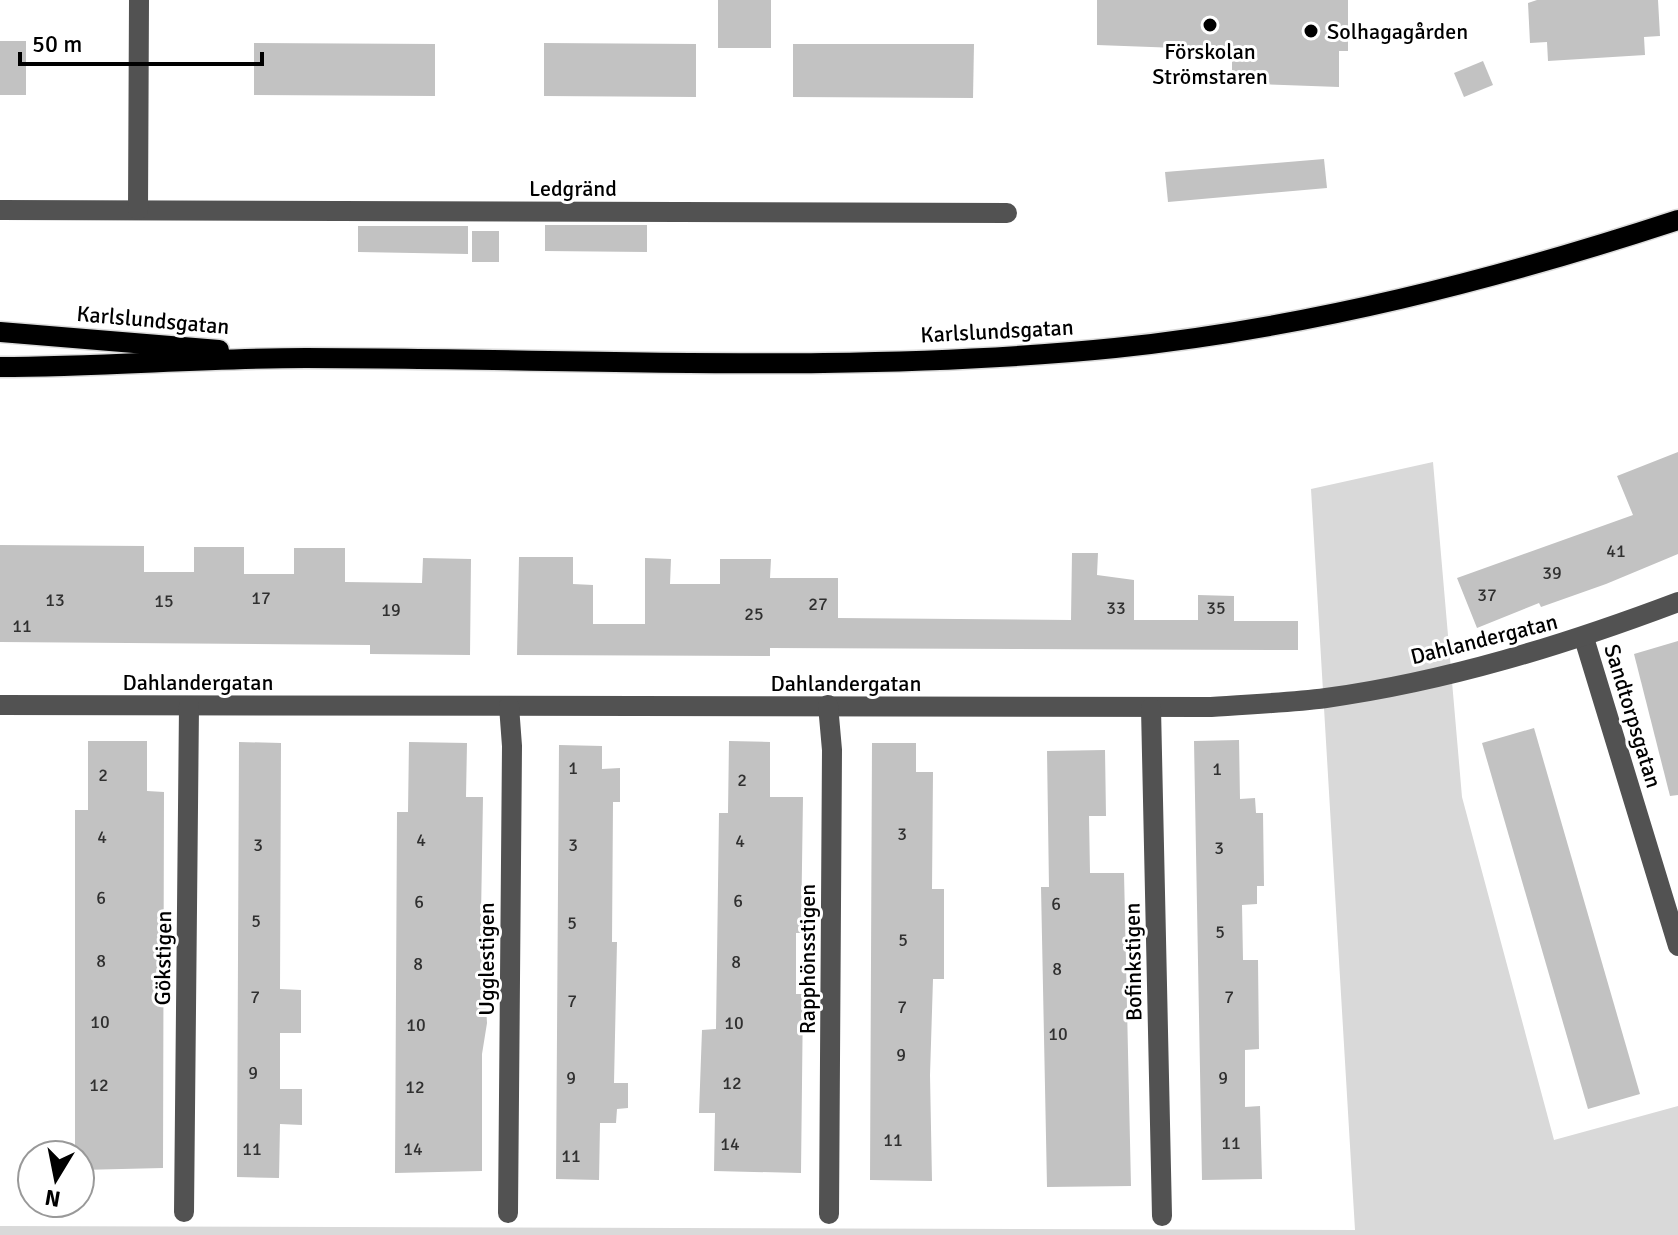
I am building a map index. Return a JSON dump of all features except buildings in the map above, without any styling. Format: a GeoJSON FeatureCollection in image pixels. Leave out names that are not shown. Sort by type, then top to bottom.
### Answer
{"type":"FeatureCollection","features":[{"type":"Feature","properties":{"kind":"main road","name":"Karlslundsgatan"},"geometry":{"type":"LineString","coordinates":[[0,367],[302,358],[975,359],[1117,348],[1276,324],[1409,297],[1565,257],[1678,220]]}},
{"type":"Feature","properties":{"kind":"main road","name":"Karlslundsgatan"},"geometry":{"type":"LineString","coordinates":[[0,332],[302,358]]}},
{"type":"Feature","properties":{"kind":"street"},"geometry":{"type":"LineString","coordinates":[[138,210],[139,0]]}},
{"type":"Feature","properties":{"kind":"street","name":"Ledgränd"},"geometry":{"type":"LineString","coordinates":[[0,210],[1007,213]]}},
{"type":"Feature","properties":{"kind":"street","name":"Dahlandergatan"},"geometry":{"type":"LineString","coordinates":[[0,705],[1211,707],[1325,698],[1485,666],[1584,638],[1678,602]]}},
{"type":"Feature","properties":{"kind":"street","name":"Sandtorpsgatan"},"geometry":{"type":"LineString","coordinates":[[1584,638],[1678,946]]}},
{"type":"Feature","properties":{"kind":"street","name":"Rapphönsstigen"},"geometry":{"type":"LineString","coordinates":[[828,705],[832,750],[829,1214]]}},
{"type":"Feature","properties":{"kind":"street","name":"Gökstigen"},"geometry":{"type":"LineString","coordinates":[[184,1212],[189,706]]}},
{"type":"Feature","properties":{"kind":"street","name":"Ugglestigen"},"geometry":{"type":"LineString","coordinates":[[508,1213],[512,762],[509,706]]}},
{"type":"Feature","properties":{"kind":"street","name":"Bofinkstigen"},"geometry":{"type":"LineString","coordinates":[[1151,708],[1162,1216]]}},
{"type":"Feature","properties":{"kind":"shaded area"},"geometry":{"type":"Polygon","coordinates":[[[1433,462],[1462,797],[1554,1140],[1678,1106],[1678,1235],[0,1235],[0,1226],[1355,1230],[1311,489],[1433,462]]]}},
{"type":"Feature","properties":{"kind":"place","name":"Förskolan Strömstaren"},"geometry":{"type":"Point","coordinates":[1210,25]}},
{"type":"Feature","properties":{"kind":"place","name":"Solhagagården"},"geometry":{"type":"Point","coordinates":[1311,31]}}]}
